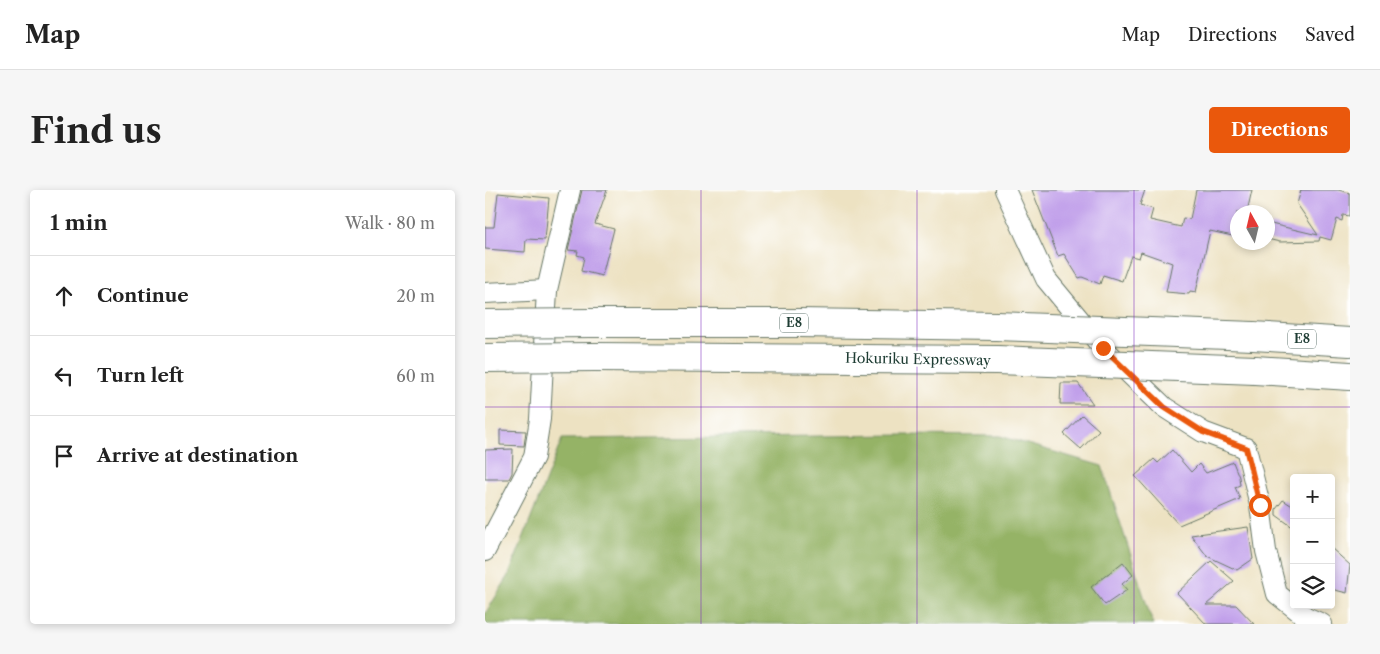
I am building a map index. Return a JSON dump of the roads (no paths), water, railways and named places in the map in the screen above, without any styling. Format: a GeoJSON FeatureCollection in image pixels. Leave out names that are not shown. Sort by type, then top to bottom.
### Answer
{"type":"FeatureCollection","features":[{"type":"Feature","properties":{"kind":"highway","name":"E8"},"geometry":{"type":"LineString","coordinates":[[485,324],[799,323],[996,326],[1253,336],[1350,342]]}},
{"type":"Feature","properties":{"kind":"highway","name":"Hokuriku Expressway"},"geometry":{"type":"LineString","coordinates":[[485,358],[997,360],[1255,370],[1350,376]]}},
{"type":"Feature","properties":{"kind":"street"},"geometry":{"type":"LineString","coordinates":[[485,551],[534,457],[540,419],[547,290],[570,190]]}},
{"type":"Feature","properties":{"kind":"street"},"geometry":{"type":"LineString","coordinates":[[1005,190],[1046,279],[1103,348],[1164,407],[1203,432],[1246,448],[1260,505],[1266,551],[1277,594],[1306,617],[1322,624]]}},
{"type":"Feature","properties":{"kind":"street"},"geometry":{"type":"LineString","coordinates":[[485,293],[547,290]]}}]}
